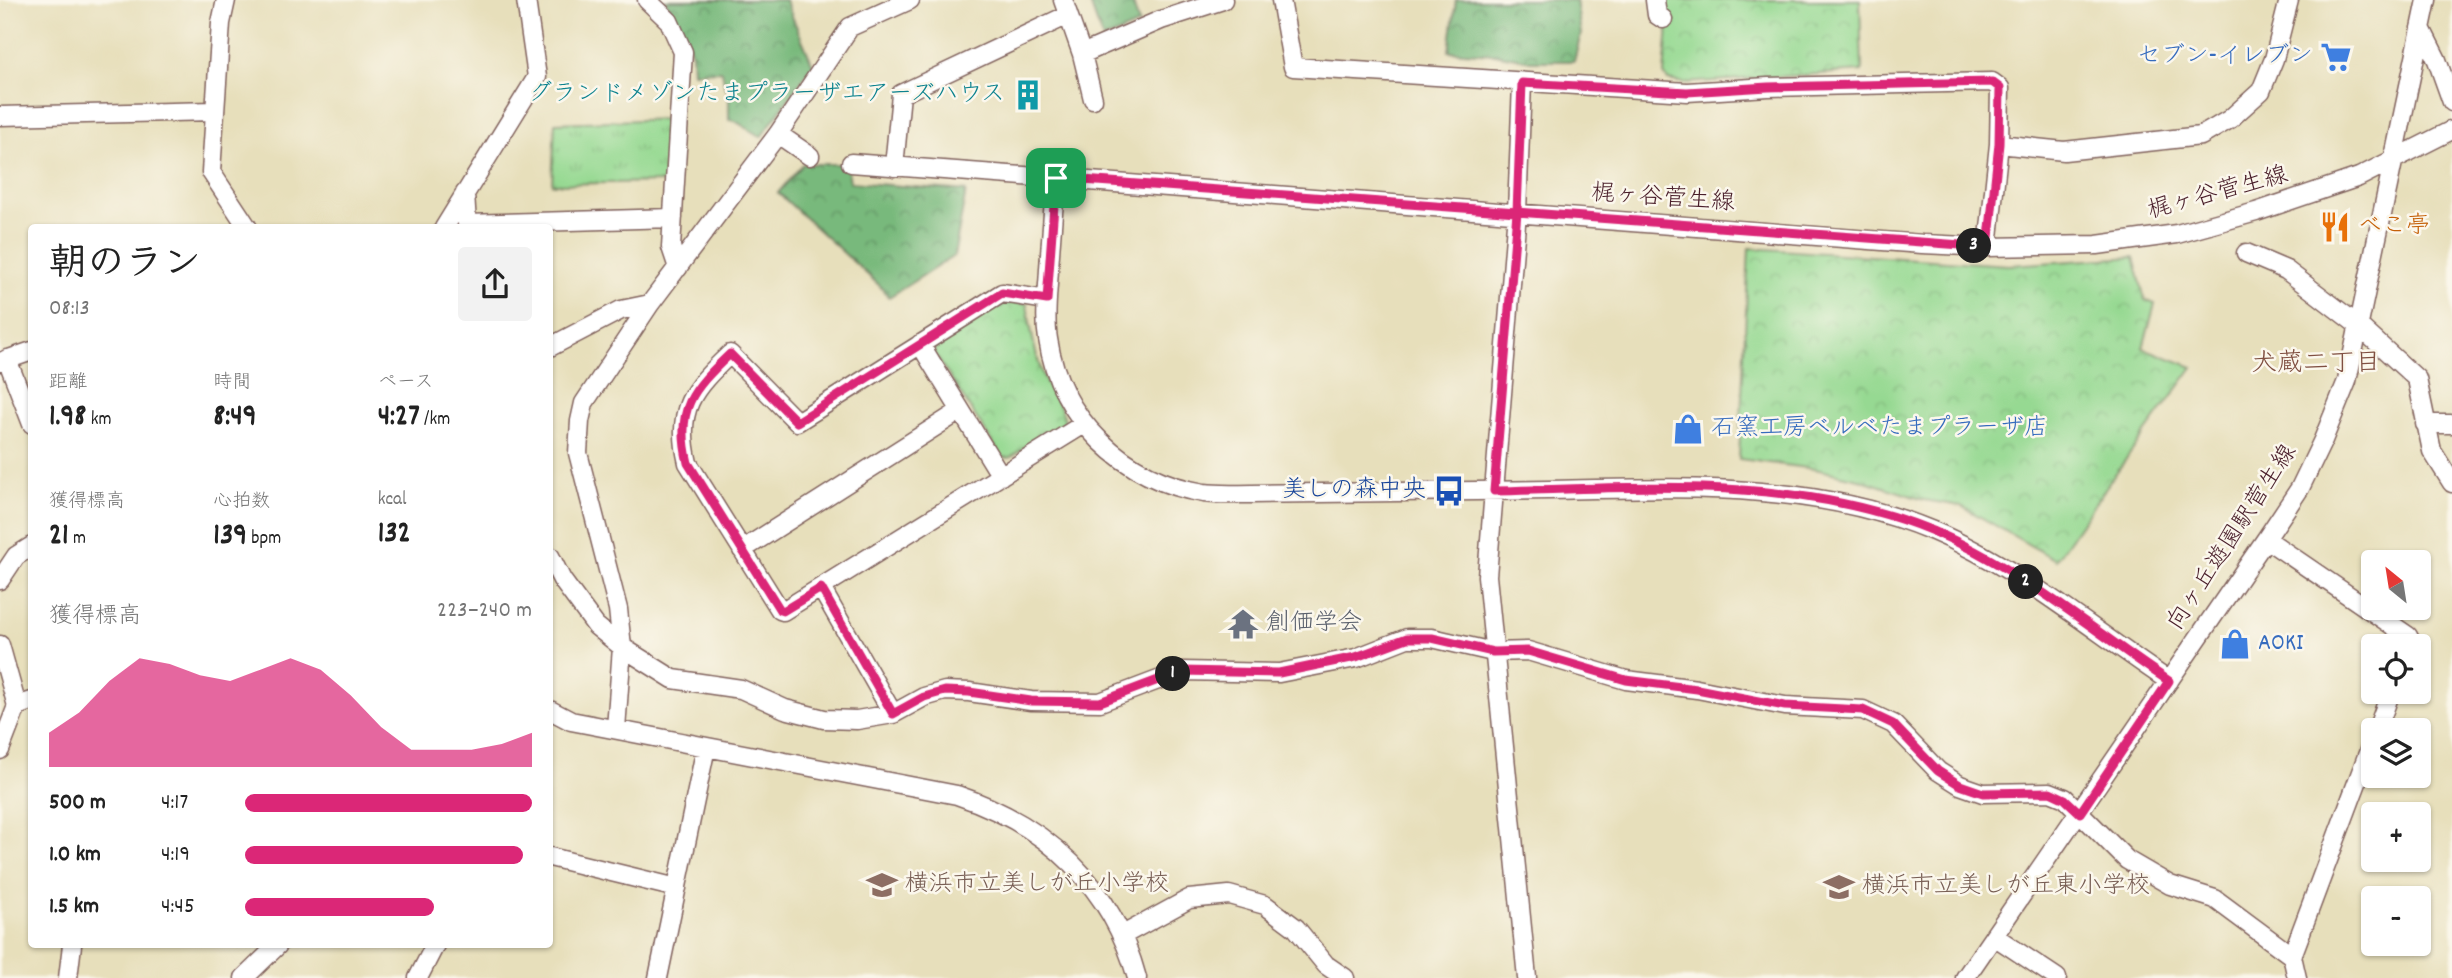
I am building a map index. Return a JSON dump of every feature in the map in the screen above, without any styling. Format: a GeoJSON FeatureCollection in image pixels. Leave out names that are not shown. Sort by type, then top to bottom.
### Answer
{"type":"FeatureCollection","features":[{"type":"Feature","properties":{"kind":"street"},"geometry":{"type":"LineString","coordinates":[[226,0],[221,23],[211,172],[245,224]]}},
{"type":"Feature","properties":{"kind":"street"},"geometry":{"type":"LineString","coordinates":[[446,224],[537,77],[526,0]]}},
{"type":"Feature","properties":{"kind":"street"},"geometry":{"type":"LineString","coordinates":[[647,0],[669,21],[683,52],[671,247],[678,268]]}},
{"type":"Feature","properties":{"kind":"street"},"geometry":{"type":"LineString","coordinates":[[616,729],[622,647],[618,609],[578,453],[584,403],[650,304],[778,134],[850,27],[910,0]]}},
{"type":"Feature","properties":{"kind":"street"},"geometry":{"type":"LineString","coordinates":[[1082,54],[1161,20],[1223,0]]}},
{"type":"Feature","properties":{"kind":"street"},"geometry":{"type":"LineString","coordinates":[[1281,0],[1293,67],[1687,92],[1768,87],[1992,82],[2000,88],[1999,144],[1988,247]]}},
{"type":"Feature","properties":{"kind":"street"},"geometry":{"type":"LineString","coordinates":[[1655,0],[1657,15],[1662,19]]}},
{"type":"Feature","properties":{"kind":"street"},"geometry":{"type":"LineString","coordinates":[[1999,144],[2064,150],[2201,136],[2230,119],[2261,91],[2274,59],[2289,0]]}},
{"type":"Feature","properties":{"kind":"street","name":"向ヶ丘遊園駅菅生線"},"geometry":{"type":"LineString","coordinates":[[1965,978],[2300,488],[2323,440],[2347,381],[2427,0]]}},
{"type":"Feature","properties":{"kind":"street"},"geometry":{"type":"LineString","coordinates":[[894,167],[901,94],[1065,8],[1082,54],[1093,99]]}},
{"type":"Feature","properties":{"kind":"street"},"geometry":{"type":"LineString","coordinates":[[2421,28],[2437,60],[2452,102]]}},
{"type":"Feature","properties":{"kind":"street"},"geometry":{"type":"LineString","coordinates":[[1522,83],[1517,212],[1487,576],[1528,978]]}},
{"type":"Feature","properties":{"kind":"street"},"geometry":{"type":"LineString","coordinates":[[0,116],[215,111]]}},
{"type":"Feature","properties":{"kind":"street","name":"梶ヶ谷菅生線"},"geometry":{"type":"LineString","coordinates":[[851,163],[1988,247],[2097,245],[2177,234],[2256,212],[2359,177],[2452,130]]}},
{"type":"Feature","properties":{"kind":"street"},"geometry":{"type":"LineString","coordinates":[[778,134],[810,156]]}},
{"type":"Feature","properties":{"kind":"street"},"geometry":{"type":"LineString","coordinates":[[1056,178],[1047,300],[1047,336],[1052,361],[1062,388],[1084,424],[1101,445],[1130,465],[1168,484],[1205,493],[1703,489],[1785,494],[1835,501],[1933,531],[1977,553],[2056,603],[2169,681]]}},
{"type":"Feature","properties":{"kind":"street"},"geometry":{"type":"LineString","coordinates":[[465,193],[467,224],[673,218]]}},
{"type":"Feature","properties":{"kind":"street"},"geometry":{"type":"LineString","coordinates":[[2246,253],[2286,270],[2359,327],[2417,379],[2432,451],[2450,476]]}},
{"type":"Feature","properties":{"kind":"street"},"geometry":{"type":"LineString","coordinates":[[1047,300],[1002,293],[797,422],[730,354],[692,395],[685,415],[682,438],[688,463],[783,611],[1084,424]]}},
{"type":"Feature","properties":{"kind":"street"},"geometry":{"type":"LineString","coordinates":[[553,345],[621,310],[650,304]]}},
{"type":"Feature","properties":{"kind":"street"},"geometry":{"type":"LineString","coordinates":[[920,344],[1001,476]]}},
{"type":"Feature","properties":{"kind":"street"},"geometry":{"type":"LineString","coordinates":[[28,352],[3,360],[28,415]]}},
{"type":"Feature","properties":{"kind":"street"},"geometry":{"type":"LineString","coordinates":[[742,550],[960,411]]}},
{"type":"Feature","properties":{"kind":"street"},"geometry":{"type":"LineString","coordinates":[[2425,424],[2452,424]]}},
{"type":"Feature","properties":{"kind":"street"},"geometry":{"type":"LineString","coordinates":[[2266,539],[2405,634]]}},
{"type":"Feature","properties":{"kind":"street"},"geometry":{"type":"LineString","coordinates":[[0,580],[16,556],[28,548]]}},
{"type":"Feature","properties":{"kind":"street"},"geometry":{"type":"LineString","coordinates":[[553,562],[562,580],[596,626],[622,647],[673,679],[741,690],[785,709],[824,719],[857,720],[893,714],[924,697],[945,691],[1031,701],[1100,702],[1182,671],[1279,673],[1356,657],[1407,638],[1432,638],[1493,652],[1528,651],[1626,680],[1697,689],[1785,706],[1863,710],[1893,724],[1938,771],[1960,785],[1983,793],[2050,792],[2065,799],[2127,860],[2170,886],[2215,899],[2292,956]]}},
{"type":"Feature","properties":{"kind":"street"},"geometry":{"type":"LineString","coordinates":[[821,588],[893,714]]}},
{"type":"Feature","properties":{"kind":"street"},"geometry":{"type":"LineString","coordinates":[[0,645],[24,704],[0,750]]}},
{"type":"Feature","properties":{"kind":"street"},"geometry":{"type":"LineString","coordinates":[[553,712],[571,721],[957,795],[985,804],[1019,821],[1063,853],[1091,885],[1124,935],[1138,978]]}},
{"type":"Feature","properties":{"kind":"street"},"geometry":{"type":"LineString","coordinates":[[659,978],[706,747]]}},
{"type":"Feature","properties":{"kind":"street"},"geometry":{"type":"LineString","coordinates":[[2297,978],[2292,956],[2361,772]]}},
{"type":"Feature","properties":{"kind":"street"},"geometry":{"type":"LineString","coordinates":[[553,858],[677,888]]}},
{"type":"Feature","properties":{"kind":"street"},"geometry":{"type":"LineString","coordinates":[[1124,935],[1189,899],[1229,895],[1265,905],[1296,928],[1326,965],[1345,978]]}},
{"type":"Feature","properties":{"kind":"street"},"geometry":{"type":"LineString","coordinates":[[1994,936],[2057,978]]}},
{"type":"Feature","properties":{"kind":"street"},"geometry":{"type":"LineString","coordinates":[[68,978],[72,948]]}},
{"type":"Feature","properties":{"kind":"street"},"geometry":{"type":"LineString","coordinates":[[244,978],[275,948]]}},
{"type":"Feature","properties":{"kind":"street"},"geometry":{"type":"LineString","coordinates":[[418,978],[433,948]]}},
{"type":"Feature","properties":{"kind":"green space"},"geometry":{"type":"Polygon","coordinates":[[[665,0],[785,0],[813,65],[761,137],[729,120],[729,92],[725,88],[722,71],[693,72],[692,54],[684,33],[665,0]]]}},
{"type":"Feature","properties":{"kind":"green space"},"geometry":{"type":"Polygon","coordinates":[[[1089,0],[1132,0],[1139,24],[1103,40],[1089,0]]]}},
{"type":"Feature","properties":{"kind":"green space"},"geometry":{"type":"Polygon","coordinates":[[[1456,0],[1576,0],[1581,34],[1574,61],[1531,61],[1495,54],[1449,51],[1456,0]]]}},
{"type":"Feature","properties":{"kind":"green space"},"geometry":{"type":"Polygon","coordinates":[[[1664,0],[1860,0],[1862,71],[1684,83],[1668,80],[1664,74],[1668,27],[1664,0]]]}},
{"type":"Feature","properties":{"kind":"green space"},"geometry":{"type":"Polygon","coordinates":[[[670,119],[665,182],[552,184],[555,123],[670,119]]]}},
{"type":"Feature","properties":{"kind":"green space"},"geometry":{"type":"Polygon","coordinates":[[[803,164],[847,164],[850,182],[966,191],[954,256],[889,297],[778,193],[803,164]]]}},
{"type":"Feature","properties":{"kind":"green space"},"geometry":{"type":"Polygon","coordinates":[[[1749,248],[2008,265],[2134,257],[2145,300],[2155,304],[2143,348],[2193,367],[2056,560],[1961,506],[1924,500],[1859,479],[1815,469],[1739,459],[1749,248]]]}},
{"type":"Feature","properties":{"kind":"green space"},"geometry":{"type":"Polygon","coordinates":[[[1000,302],[1027,304],[1042,372],[1065,422],[1009,458],[1002,457],[934,353],[935,343],[1000,302]]]}},
{"type":"Feature","properties":{"kind":"place","name":"セブン-イレブン"},"geometry":{"type":"Point","coordinates":[2336,57]}},
{"type":"Feature","properties":{"kind":"place","name":"グランドメゾンたまプラーザエアーズハウス"},"geometry":{"type":"Point","coordinates":[1028,95]}},
{"type":"Feature","properties":{"kind":"place","name":"べこ亭"},"geometry":{"type":"Point","coordinates":[2335,227]}},
{"type":"Feature","properties":{"kind":"place","name":"石窯工房ベルベたまプラーザ店"},"geometry":{"type":"Point","coordinates":[1688,429]}},
{"type":"Feature","properties":{"kind":"place","name":"美しの森中央"},"geometry":{"type":"Point","coordinates":[1449,491]}},
{"type":"Feature","properties":{"kind":"place","name":"創価学会"},"geometry":{"type":"Point","coordinates":[1243,624]}},
{"type":"Feature","properties":{"kind":"place","name":"AOKI"},"geometry":{"type":"Point","coordinates":[2235,644]}},
{"type":"Feature","properties":{"kind":"place","name":"横浜市立美しが丘小学校"},"geometry":{"type":"Point","coordinates":[882,885]}},
{"type":"Feature","properties":{"kind":"place","name":"横浜市立美しが丘東小学校"},"geometry":{"type":"Point","coordinates":[1839,887]}},
{"type":"Feature","properties":{"kind":"district","name":"犬蔵二丁目"},"geometry":{"type":"Point","coordinates":[2316,364]}},
{"type":"Feature","properties":{"kind":"route"},"geometry":{"type":"LineString","coordinates":[[1056,178],[1047,300],[1002,293],[797,422],[730,354],[692,395],[685,415],[682,438],[688,463],[780,610],[783,611],[821,588],[893,714],[924,697],[945,691],[1031,701],[1100,702],[1182,671],[1279,673],[1356,657],[1407,638],[1432,638],[1493,652],[1528,651],[1626,680],[1697,689],[1785,706],[1863,710],[1893,724],[1938,771],[1960,785],[1983,793],[2050,792],[2065,799],[2080,813],[2169,681],[2019,578],[1977,553],[1933,531],[1884,514],[1835,501],[1785,494],[1689,488],[1494,491],[1517,212],[1988,247],[1999,144],[2000,88],[1992,82],[1768,87],[1687,92],[1522,83],[1517,212],[1056,178]]}}]}
